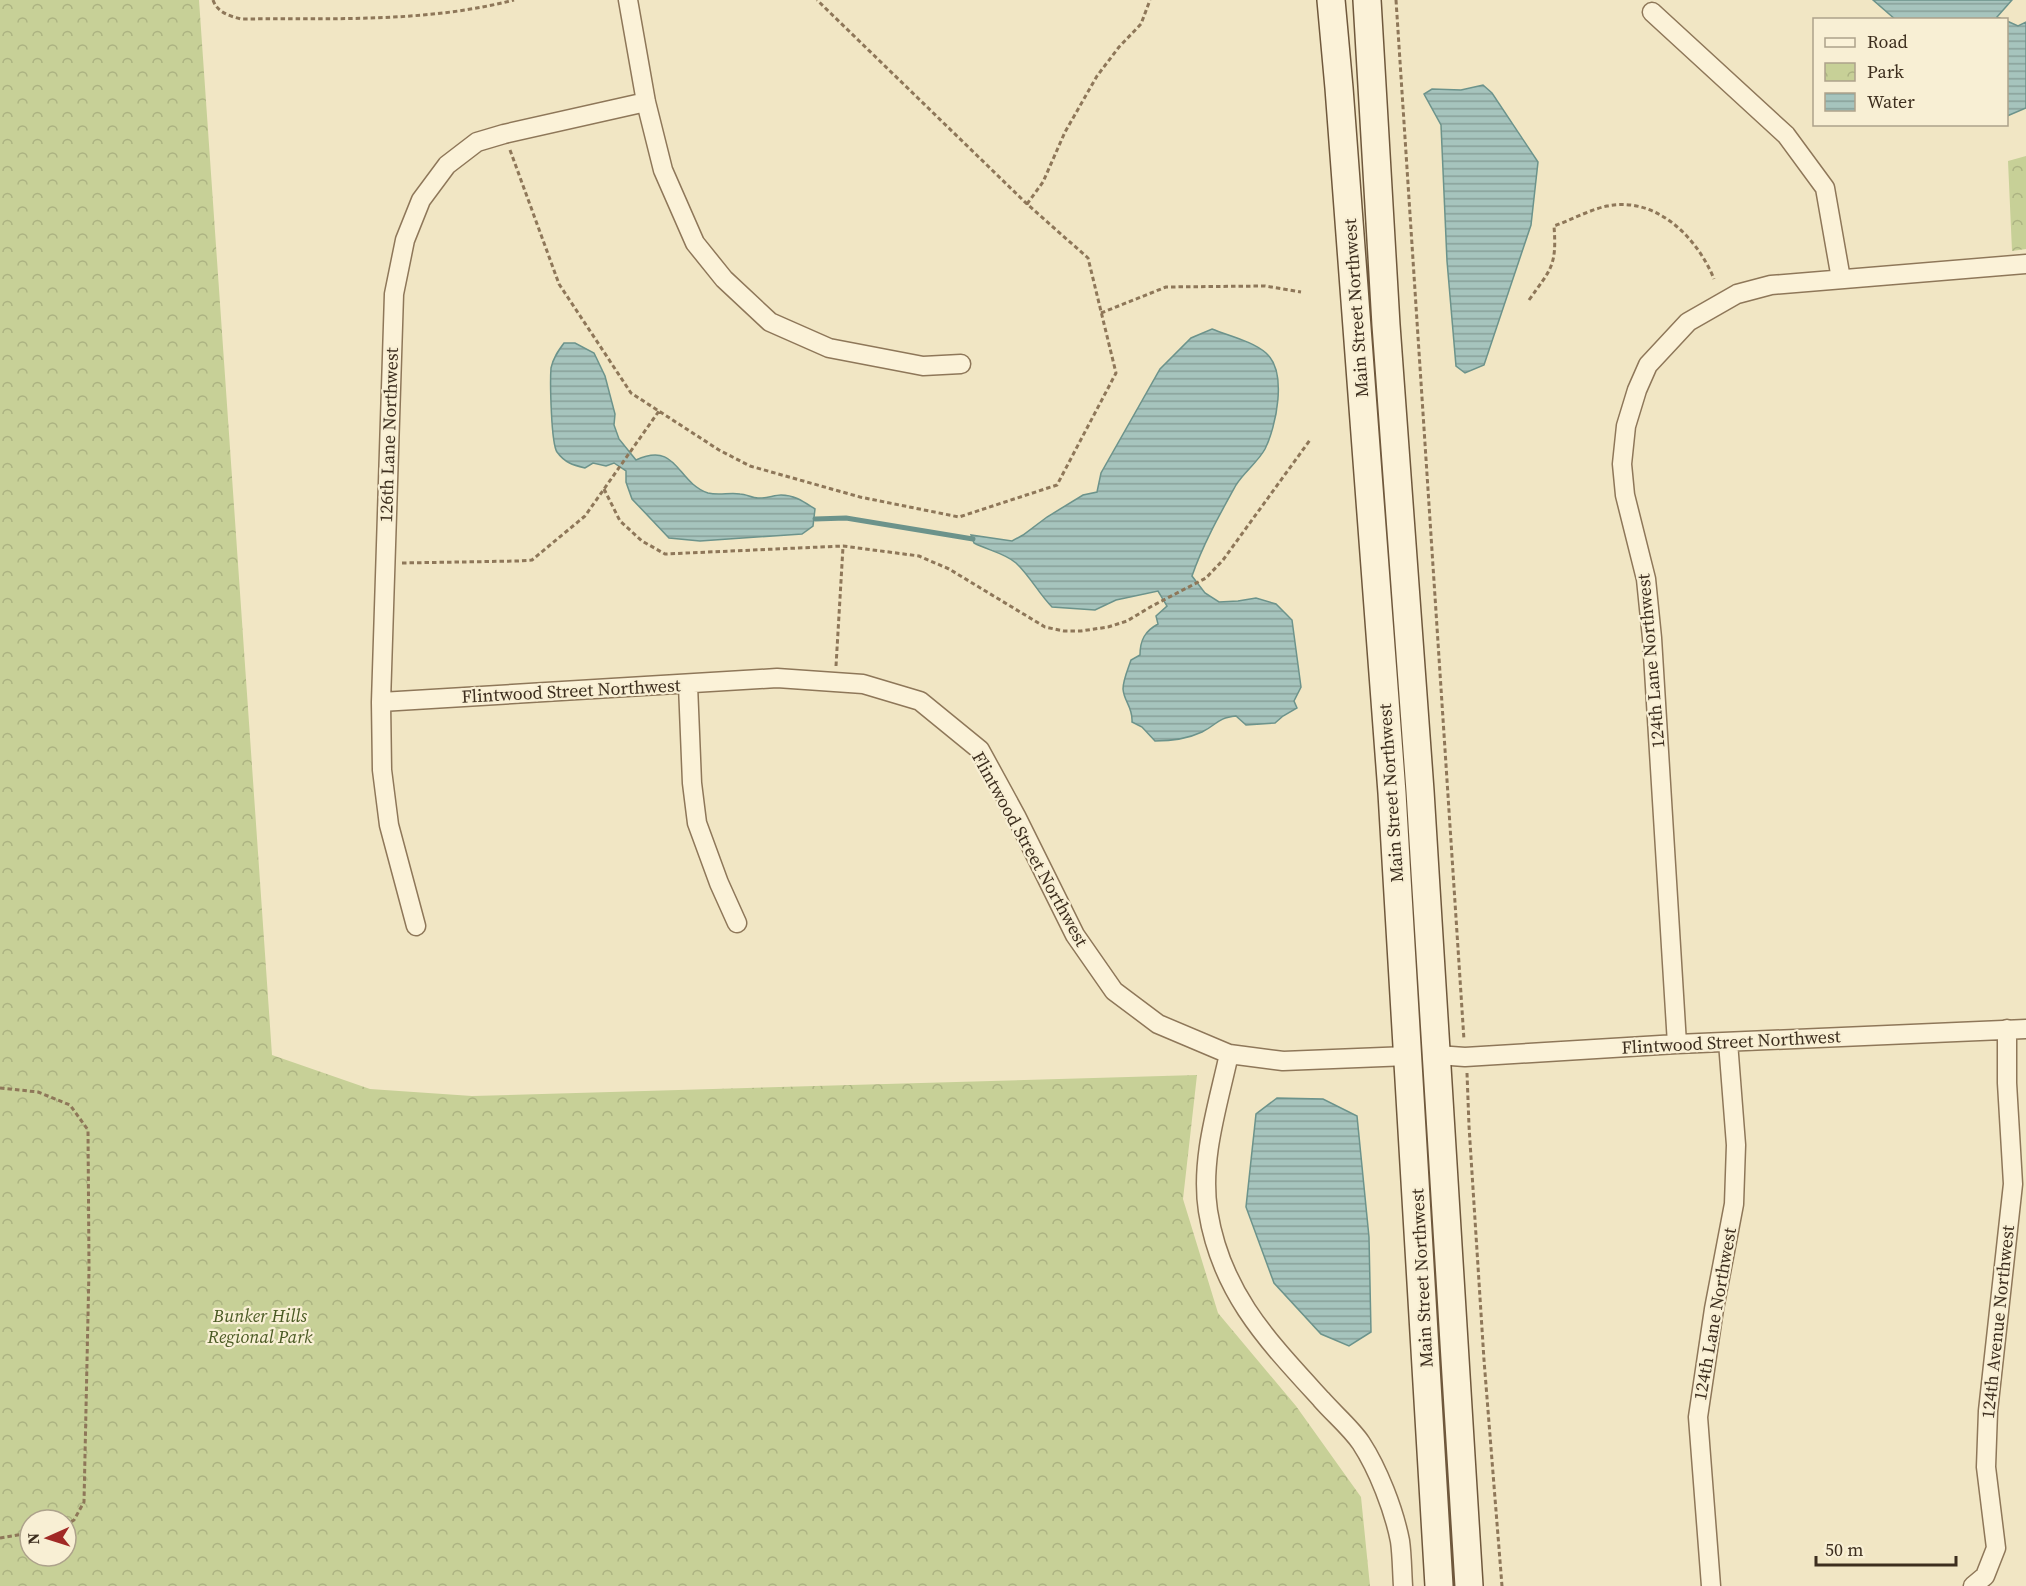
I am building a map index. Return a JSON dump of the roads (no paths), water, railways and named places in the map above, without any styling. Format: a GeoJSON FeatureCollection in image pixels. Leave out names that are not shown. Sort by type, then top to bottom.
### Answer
{"type":"FeatureCollection","features":[{"type":"Feature","properties":{"kind":"main road","name":"Main Street Northwest"},"geometry":{"type":"LineString","coordinates":[[1331,0],[1340,88],[1392,793],[1439,1586]]}},
{"type":"Feature","properties":{"kind":"main road","name":"Main Street Northwest"},"geometry":{"type":"LineString","coordinates":[[1367,0],[1386,325],[1437,1055],[1469,1586]]}},
{"type":"Feature","properties":{"kind":"street"},"geometry":{"type":"LineString","coordinates":[[628,0],[646,102],[663,170],[695,243],[723,279],[770,322],[829,348],[923,366],[961,364]]}},
{"type":"Feature","properties":{"kind":"street"},"geometry":{"type":"LineString","coordinates":[[1652,12],[1786,135],[1825,188],[1841,279]]}},
{"type":"Feature","properties":{"kind":"street","name":"126th Lane Northwest"},"geometry":{"type":"LineString","coordinates":[[416,926],[389,825],[382,770],[381,702],[394,294],[405,240],[421,200],[447,165],[477,142],[646,102]]}},
{"type":"Feature","properties":{"kind":"street","name":"124th Lane Northwest"},"geometry":{"type":"LineString","coordinates":[[1677,1044],[1652,638],[1646,579],[1625,495],[1622,464],[1626,426],[1637,390],[1648,365],[1688,322],[1737,294],[1772,285],[2026,264]]}},
{"type":"Feature","properties":{"kind":"street","name":"Flintwood Street Northwest"},"geometry":{"type":"LineString","coordinates":[[381,702],[777,678],[863,684],[920,701],[980,750],[1016,816],[1075,935],[1113,991],[1158,1024],[1229,1054],[1283,1061],[1408,1056]]}},
{"type":"Feature","properties":{"kind":"street"},"geometry":{"type":"LineString","coordinates":[[688,685],[697,823],[719,883],[737,923]]}},
{"type":"Feature","properties":{"kind":"street","name":"124th Avenue Northwest"},"geometry":{"type":"LineString","coordinates":[[1979,1581],[1996,1548],[1986,1467],[1988,1411],[2013,1184],[2007,1083],[2007,1029]]}},
{"type":"Feature","properties":{"kind":"street","name":"Flintwood Street Northwest"},"geometry":{"type":"LineString","coordinates":[[1437,1055],[1465,1057],[1677,1044],[2026,1029]]}},
{"type":"Feature","properties":{"kind":"street","name":"124th Lane Northwest"},"geometry":{"type":"LineString","coordinates":[[1711,1586],[1698,1417],[1714,1309],[1734,1204],[1736,1145],[1728,1042]]}},
{"type":"Feature","properties":{"kind":"street"},"geometry":{"type":"LineString","coordinates":[[1229,1054],[1206,1168],[1208,1211],[1221,1261],[1235,1293],[1253,1321],[1361,1443],[1387,1495],[1400,1541],[1403,1586]]}},
{"type":"Feature","properties":{"kind":"water"},"geometry":{"type":"Polygon","coordinates":[[[1873,0],[2012,0],[1997,17],[2000,18],[1894,18],[1873,0]]]}},
{"type":"Feature","properties":{"kind":"water"},"geometry":{"type":"Polygon","coordinates":[[[2008,21],[2018,26],[2026,22],[2026,108],[2008,116],[2008,21]]]}},
{"type":"Feature","properties":{"kind":"water"},"geometry":{"type":"Polygon","coordinates":[[[1483,85],[1492,93],[1538,162],[1531,225],[1484,365],[1465,373],[1456,366],[1447,261],[1441,125],[1424,94],[1432,89],[1461,90],[1483,85]]]}},
{"type":"Feature","properties":{"kind":"water"},"geometry":{"type":"Polygon","coordinates":[[[1212,329],[1247,342],[1266,353],[1277,373],[1278,400],[1273,427],[1265,449],[1236,485],[1218,518],[1192,576],[1205,593],[1219,602],[1256,598],[1276,604],[1292,620],[1301,687],[1294,701],[1297,708],[1275,723],[1246,725],[1236,716],[1221,720],[1191,736],[1155,741],[1142,727],[1132,722],[1123,689],[1131,660],[1140,655],[1144,636],[1158,624],[1156,616],[1167,606],[1158,591],[1116,600],[1095,610],[1052,607],[1016,563],[974,543],[971,535],[1012,541],[1083,495],[1097,492],[1101,473],[1160,369],[1191,338],[1212,329]]]}},
{"type":"Feature","properties":{"kind":"water"},"geometry":{"type":"Polygon","coordinates":[[[564,343],[575,343],[594,353],[605,376],[615,414],[614,425],[619,439],[636,460],[650,456],[669,459],[697,488],[708,493],[736,494],[756,498],[786,495],[795,498],[815,509],[813,526],[802,534],[700,541],[669,538],[632,499],[626,482],[626,471],[614,463],[606,466],[593,463],[585,468],[573,465],[557,452],[552,425],[551,368],[554,358],[564,343]]]}},
{"type":"Feature","properties":{"kind":"water"},"geometry":{"type":"Polygon","coordinates":[[[1277,1098],[1323,1099],[1357,1116],[1369,1237],[1371,1332],[1349,1346],[1321,1334],[1274,1283],[1246,1207],[1256,1114],[1277,1098]]]}},
{"type":"Feature","properties":{"kind":"waterway"},"geometry":{"type":"LineString","coordinates":[[815,519],[846,518],[973,539]]}},
{"type":"Feature","properties":{"kind":"park label","name":"Bunker Hills Regional Park"},"geometry":{"type":"Point","coordinates":[260,1326]}}]}
